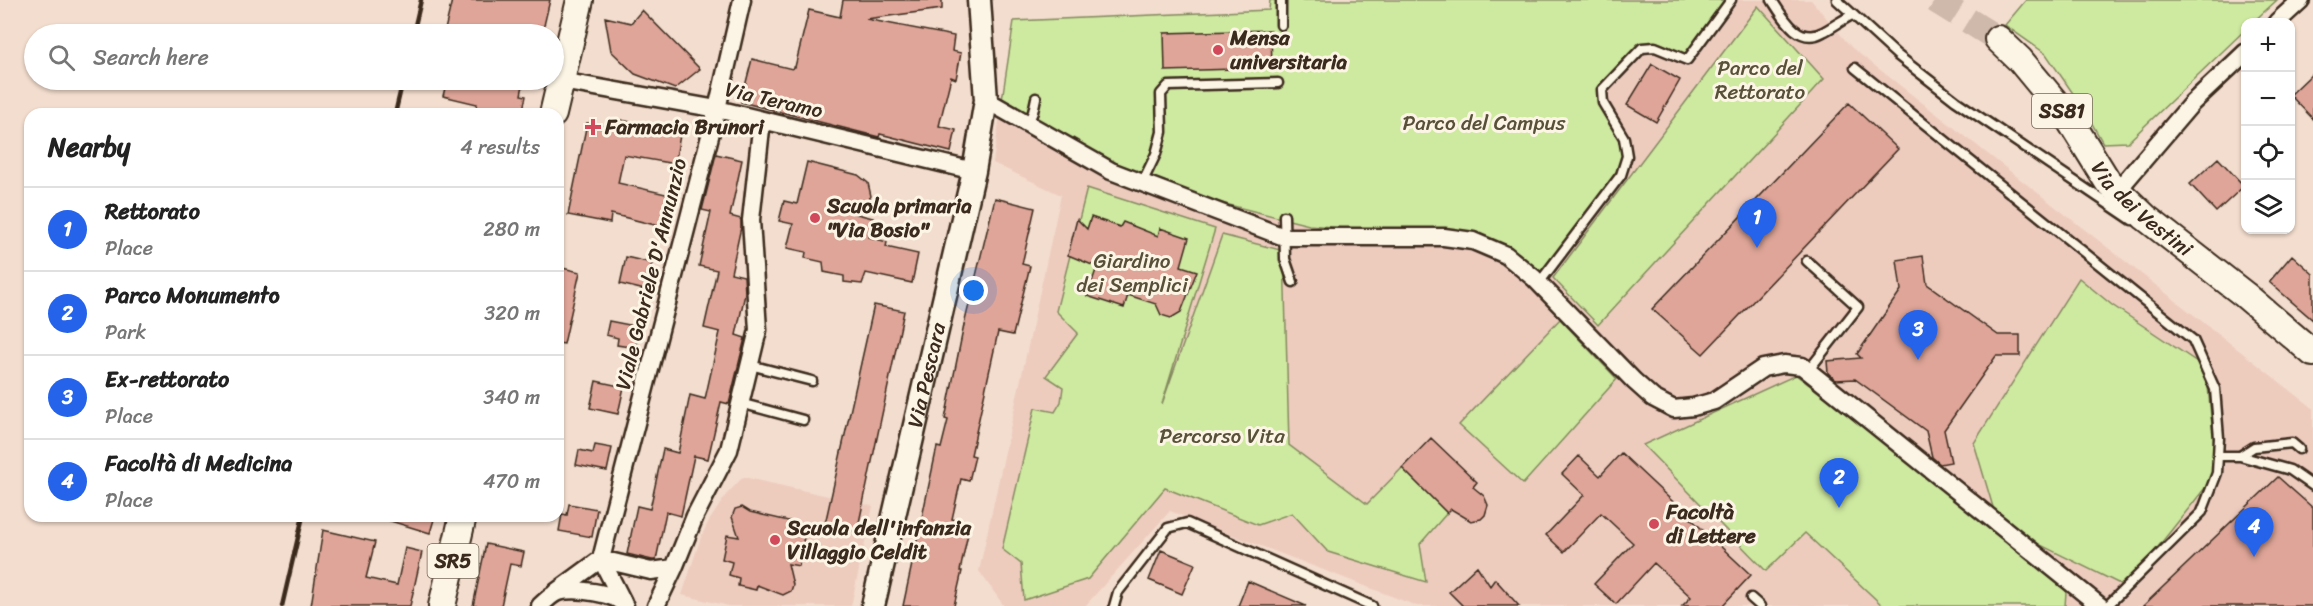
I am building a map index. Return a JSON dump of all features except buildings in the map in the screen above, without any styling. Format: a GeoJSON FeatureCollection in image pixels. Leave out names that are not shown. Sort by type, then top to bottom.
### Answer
{"type":"FeatureCollection","features":[{"type":"Feature","properties":{"kind":"main road"},"geometry":{"type":"LineString","coordinates":[[564,68],[580,0]]}},
{"type":"Feature","properties":{"kind":"main road","name":"Via dei Vestini"},"geometry":{"type":"LineString","coordinates":[[1998,39],[2020,60],[2069,119],[2108,182],[2117,191],[2145,217],[2313,353]]}},
{"type":"Feature","properties":{"kind":"main road"},"geometry":{"type":"LineString","coordinates":[[555,108],[559,90]]}},
{"type":"Feature","properties":{"kind":"main road","name":"SR5"},"geometry":{"type":"LineString","coordinates":[[442,606],[462,522]]}},
{"type":"Feature","properties":{"kind":"street","name":"Viale Gabriele D'Annunzio"},"geometry":{"type":"LineString","coordinates":[[601,559],[717,109],[742,0]]}},
{"type":"Feature","properties":{"kind":"street","name":"Via Pescara"},"geometry":{"type":"LineString","coordinates":[[873,606],[974,171],[986,100],[979,0]]}},
{"type":"Feature","properties":{"kind":"street"},"geometry":{"type":"LineString","coordinates":[[2281,18],[2301,0]]}},
{"type":"Feature","properties":{"kind":"street"},"geometry":{"type":"LineString","coordinates":[[2117,191],[2192,103],[2241,57]]}},
{"type":"Feature","properties":{"kind":"street","name":"Via Teramo"},"geometry":{"type":"LineString","coordinates":[[564,82],[717,109],[974,171]]}},
{"type":"Feature","properties":{"kind":"street"},"geometry":{"type":"LineString","coordinates":[[986,100],[1111,171],[1284,237],[1444,237],[1473,241],[1506,255],[1539,283],[1634,381],[1653,398],[1674,409],[1714,401],[1763,368],[1784,364],[1802,366],[2100,606]]}},
{"type":"Feature","properties":{"kind":"street"},"geometry":{"type":"LineString","coordinates":[[656,606],[695,516],[729,450],[758,330],[751,220],[762,120]]}},
{"type":"Feature","properties":{"kind":"street"},"geometry":{"type":"LineString","coordinates":[[601,559],[624,604]]}},
{"type":"Feature","properties":{"kind":"street"},"geometry":{"type":"LineString","coordinates":[[540,606],[601,559],[651,571],[674,568]]}},
{"type":"Feature","properties":{"kind":"street"},"geometry":{"type":"LineString","coordinates":[[556,592],[594,592],[624,604]]}},
{"type":"Feature","properties":{"kind":"lane"},"geometry":{"type":"LineString","coordinates":[[1281,0],[1281,24]]}},
{"type":"Feature","properties":{"kind":"lane"},"geometry":{"type":"LineString","coordinates":[[1539,283],[1621,175],[1627,156],[1624,138],[1603,103],[1602,90],[1642,48],[1655,47],[1687,60],[1731,0]]}},
{"type":"Feature","properties":{"kind":"lane"},"geometry":{"type":"LineString","coordinates":[[1772,0],[1788,26],[1802,35],[1821,34],[1852,15]]}},
{"type":"Feature","properties":{"kind":"lane"},"geometry":{"type":"LineString","coordinates":[[1837,0],[1897,55],[1956,101],[2134,221],[2180,244]]}},
{"type":"Feature","properties":{"kind":"lane"},"geometry":{"type":"LineString","coordinates":[[1855,68],[2193,340],[2215,389],[2217,473],[2202,512],[2107,606]]}},
{"type":"Feature","properties":{"kind":"lane"},"geometry":{"type":"LineString","coordinates":[[1142,183],[1156,154],[1162,132],[1161,94],[1168,86],[1278,83]]}},
{"type":"Feature","properties":{"kind":"lane"},"geometry":{"type":"LineString","coordinates":[[1028,123],[1034,112],[1036,98]]}},
{"type":"Feature","properties":{"kind":"lane"},"geometry":{"type":"LineString","coordinates":[[1284,216],[1285,259],[1293,282]]}},
{"type":"Feature","properties":{"kind":"lane"},"geometry":{"type":"LineString","coordinates":[[1807,261],[1858,307],[1808,371]]}},
{"type":"Feature","properties":{"kind":"lane"},"geometry":{"type":"LineString","coordinates":[[750,365],[812,381]]}},
{"type":"Feature","properties":{"kind":"lane"},"geometry":{"type":"LineString","coordinates":[[740,403],[803,420]]}},
{"type":"Feature","properties":{"kind":"lane"},"geometry":{"type":"LineString","coordinates":[[2240,456],[2254,447],[2292,443],[2299,449]]}},
{"type":"Feature","properties":{"kind":"lane"},"geometry":{"type":"LineString","coordinates":[[2218,456],[2240,456],[2290,470],[2313,486]]}},
{"type":"Feature","properties":{"kind":"lane"},"geometry":{"type":"LineString","coordinates":[[1114,606],[1118,592],[1168,528],[1187,523],[1372,606]]}},
{"type":"Feature","properties":{"kind":"lane"},"geometry":{"type":"LineString","coordinates":[[1751,598],[1760,606]]}},
{"type":"Feature","properties":{"kind":"shaded area"},"geometry":{"type":"Polygon","coordinates":[[[1270,0],[1811,0],[1852,48],[2313,408],[2313,606],[1417,606],[1170,511],[1085,606],[1004,606],[979,571],[1061,195],[993,163],[1014,21],[1269,10],[1270,0]]]}},
{"type":"Feature","properties":{"kind":"shaded area","name":"Scuola dell'infanzia Villaggio Celdit"},"geometry":{"type":"Polygon","coordinates":[[[743,477],[873,506],[851,606],[729,606],[682,595],[701,537],[709,521],[726,495],[743,477]]]}},
{"type":"Feature","properties":{"kind":"green space","name":"Parco del Campus"},"geometry":{"type":"Polygon","coordinates":[[[1270,0],[1727,0],[1687,60],[1642,48],[1602,90],[1627,156],[1539,283],[1506,255],[1444,237],[1309,225],[1142,183],[1002,100],[1014,21],[1269,10],[1270,0]]]}},
{"type":"Feature","properties":{"kind":"green space"},"geometry":{"type":"Polygon","coordinates":[[[2026,0],[2277,0],[2257,18],[2241,18],[2241,34],[2128,142],[2103,143],[2083,108],[2046,54],[2005,25],[2026,0]]]}},
{"type":"Feature","properties":{"kind":"green space","name":"Parco del Rettorato"},"geometry":{"type":"Polygon","coordinates":[[[1758,6],[1824,79],[1598,325],[1553,278],[1758,6]]]}},
{"type":"Feature","properties":{"kind":"green space"},"geometry":{"type":"Polygon","coordinates":[[[1087,188],[1215,229],[1162,404],[1222,235],[1284,251],[1289,445],[1367,504],[1402,468],[1447,513],[1420,544],[1426,582],[1328,552],[1292,513],[1258,525],[1165,488],[1088,579],[1024,600],[1021,564],[1002,549],[1035,408],[1055,412],[1061,402],[1063,387],[1046,376],[1078,333],[1056,311],[1087,188]]]}},
{"type":"Feature","properties":{"kind":"green space"},"geometry":{"type":"Polygon","coordinates":[[[2079,278],[2112,305],[2206,368],[2217,473],[2126,587],[1998,524],[1974,443],[2079,278]]]}},
{"type":"Feature","properties":{"kind":"green space"},"geometry":{"type":"Polygon","coordinates":[[[1560,319],[1617,379],[1523,484],[1459,425],[1560,319]]]}},
{"type":"Feature","properties":{"kind":"green space"},"geometry":{"type":"Polygon","coordinates":[[[1796,375],[2067,579],[2065,606],[1883,606],[1805,533],[1766,571],[1643,445],[1796,375]]]}},
{"type":"Feature","properties":{"kind":"tunnel"},"geometry":{"type":"LineString","coordinates":[[1935,0],[1998,39]]}},
{"type":"Feature","properties":{"kind":"railway"},"geometry":{"type":"LineString","coordinates":[[415,24],[421,0]]}},
{"type":"Feature","properties":{"kind":"railway"},"geometry":{"type":"LineString","coordinates":[[396,108],[401,90]]}},
{"type":"Feature","properties":{"kind":"railway"},"geometry":{"type":"LineString","coordinates":[[282,606],[302,522]]}},
{"type":"Feature","properties":{"kind":"place","name":"Mensa universitaria"},"geometry":{"type":"Point","coordinates":[1218,50]}},
{"type":"Feature","properties":{"kind":"place","name":"Farmacia Brunori"},"geometry":{"type":"Point","coordinates":[593,127]}},
{"type":"Feature","properties":{"kind":"place","name":"Scuola primaria \"Via Bosio\""},"geometry":{"type":"Point","coordinates":[815,218]}},
{"type":"Feature","properties":{"kind":"place","name":"Rettorato"},"geometry":{"type":"Point","coordinates":[1757,248]}},
{"type":"Feature","properties":{"kind":"place","name":"Ex-rettorato"},"geometry":{"type":"Point","coordinates":[1918,360]}},
{"type":"Feature","properties":{"kind":"place","name":"Parco Monumento"},"geometry":{"type":"Point","coordinates":[1839,508]}},
{"type":"Feature","properties":{"kind":"place","name":"Facoltà di Lettere"},"geometry":{"type":"Point","coordinates":[1654,524]}},
{"type":"Feature","properties":{"kind":"place","name":"Scuola dell'infanzia Villaggio Celdit"},"geometry":{"type":"Point","coordinates":[775,540]}},
{"type":"Feature","properties":{"kind":"place","name":"Facoltà di Medicina"},"geometry":{"type":"Point","coordinates":[2254,557]}},
{"type":"Feature","properties":{"kind":"park label","name":"Giardino dei Semplici"},"geometry":{"type":"Point","coordinates":[1132,273]}},
{"type":"Feature","properties":{"kind":"park label","name":"Percorso Vita"},"geometry":{"type":"Point","coordinates":[1222,436]}}]}
